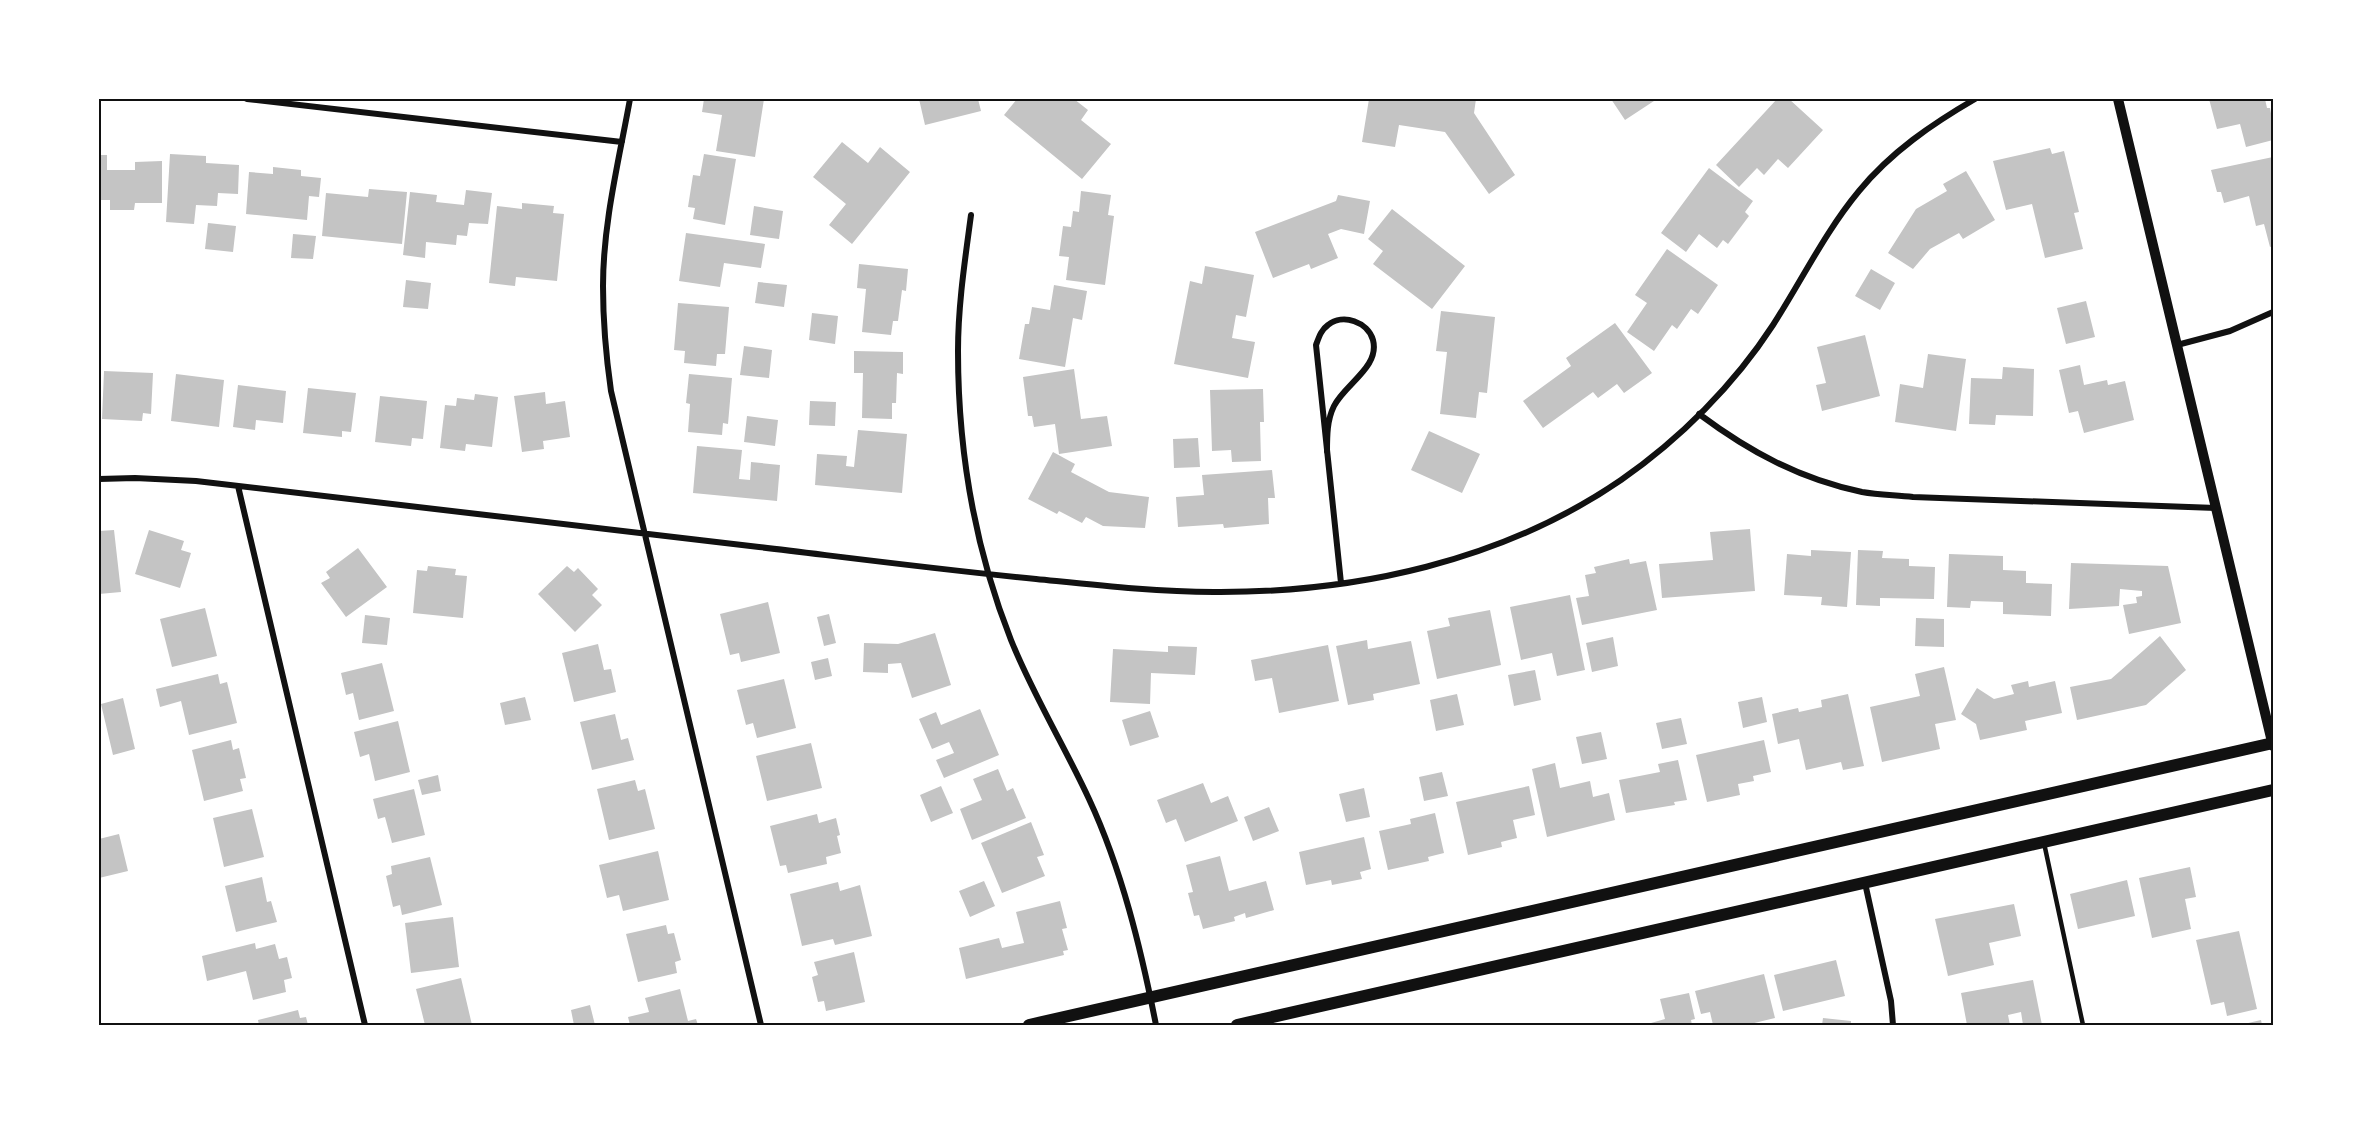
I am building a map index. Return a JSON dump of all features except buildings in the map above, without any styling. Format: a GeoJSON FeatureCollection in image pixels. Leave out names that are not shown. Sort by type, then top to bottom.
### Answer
{"type":"FeatureCollection","features":[{"type":"Feature","properties":{"kind":"main road"},"geometry":{"type":"LineString","coordinates":[[1029,1025],[2273,744]]}},
{"type":"Feature","properties":{"kind":"main road"},"geometry":{"type":"LineString","coordinates":[[1237,1025],[2273,790]]}},
{"type":"Feature","properties":{"kind":"street"},"geometry":{"type":"LineString","coordinates":[[247,99],[622,142]]}},
{"type":"Feature","properties":{"kind":"street"},"geometry":{"type":"LineString","coordinates":[[630,99],[607,226],[603,284],[605,343],[611,391],[761,1025]]}},
{"type":"Feature","properties":{"kind":"street"},"geometry":{"type":"LineString","coordinates":[[99,480],[135,478],[238,486],[989,574],[1153,590],[1218,592],[1299,588],[1390,575],[1456,559],[1514,538],[1569,512],[1621,480],[1670,442],[1734,377],[1771,329],[1828,231],[1860,189],[1893,155],[1934,123],[1975,99]]}},
{"type":"Feature","properties":{"kind":"street"},"geometry":{"type":"LineString","coordinates":[[2118,99],[2273,744]]}},
{"type":"Feature","properties":{"kind":"street"},"geometry":{"type":"LineString","coordinates":[[971,215],[962,282],[958,350],[960,417],[968,485],[989,574],[1010,639],[1037,700],[1089,800],[1116,868],[1156,1025]]}},
{"type":"Feature","properties":{"kind":"street"},"geometry":{"type":"LineString","coordinates":[[2177,345],[2230,331],[2273,312]]}},
{"type":"Feature","properties":{"kind":"street"},"geometry":{"type":"LineString","coordinates":[[1327,452],[1327,430],[1334,407],[1345,388],[1369,365],[1374,352],[1372,339],[1366,328],[1355,321],[1342,319],[1330,323],[1320,332],[1316,345],[1327,452],[1341,583]]}},
{"type":"Feature","properties":{"kind":"street"},"geometry":{"type":"LineString","coordinates":[[1699,414],[1739,444],[1782,466],[1822,482],[1863,492],[1913,497],[2216,508]]}},
{"type":"Feature","properties":{"kind":"street"},"geometry":{"type":"LineString","coordinates":[[238,486],[365,1025]]}},
{"type":"Feature","properties":{"kind":"street"},"geometry":{"type":"LineString","coordinates":[[1864,883],[1892,1001],[1893,1025]]}},
{"type":"Feature","properties":{"kind":"lane"},"geometry":{"type":"LineString","coordinates":[[2044,842],[2083,1025]]}}]}
